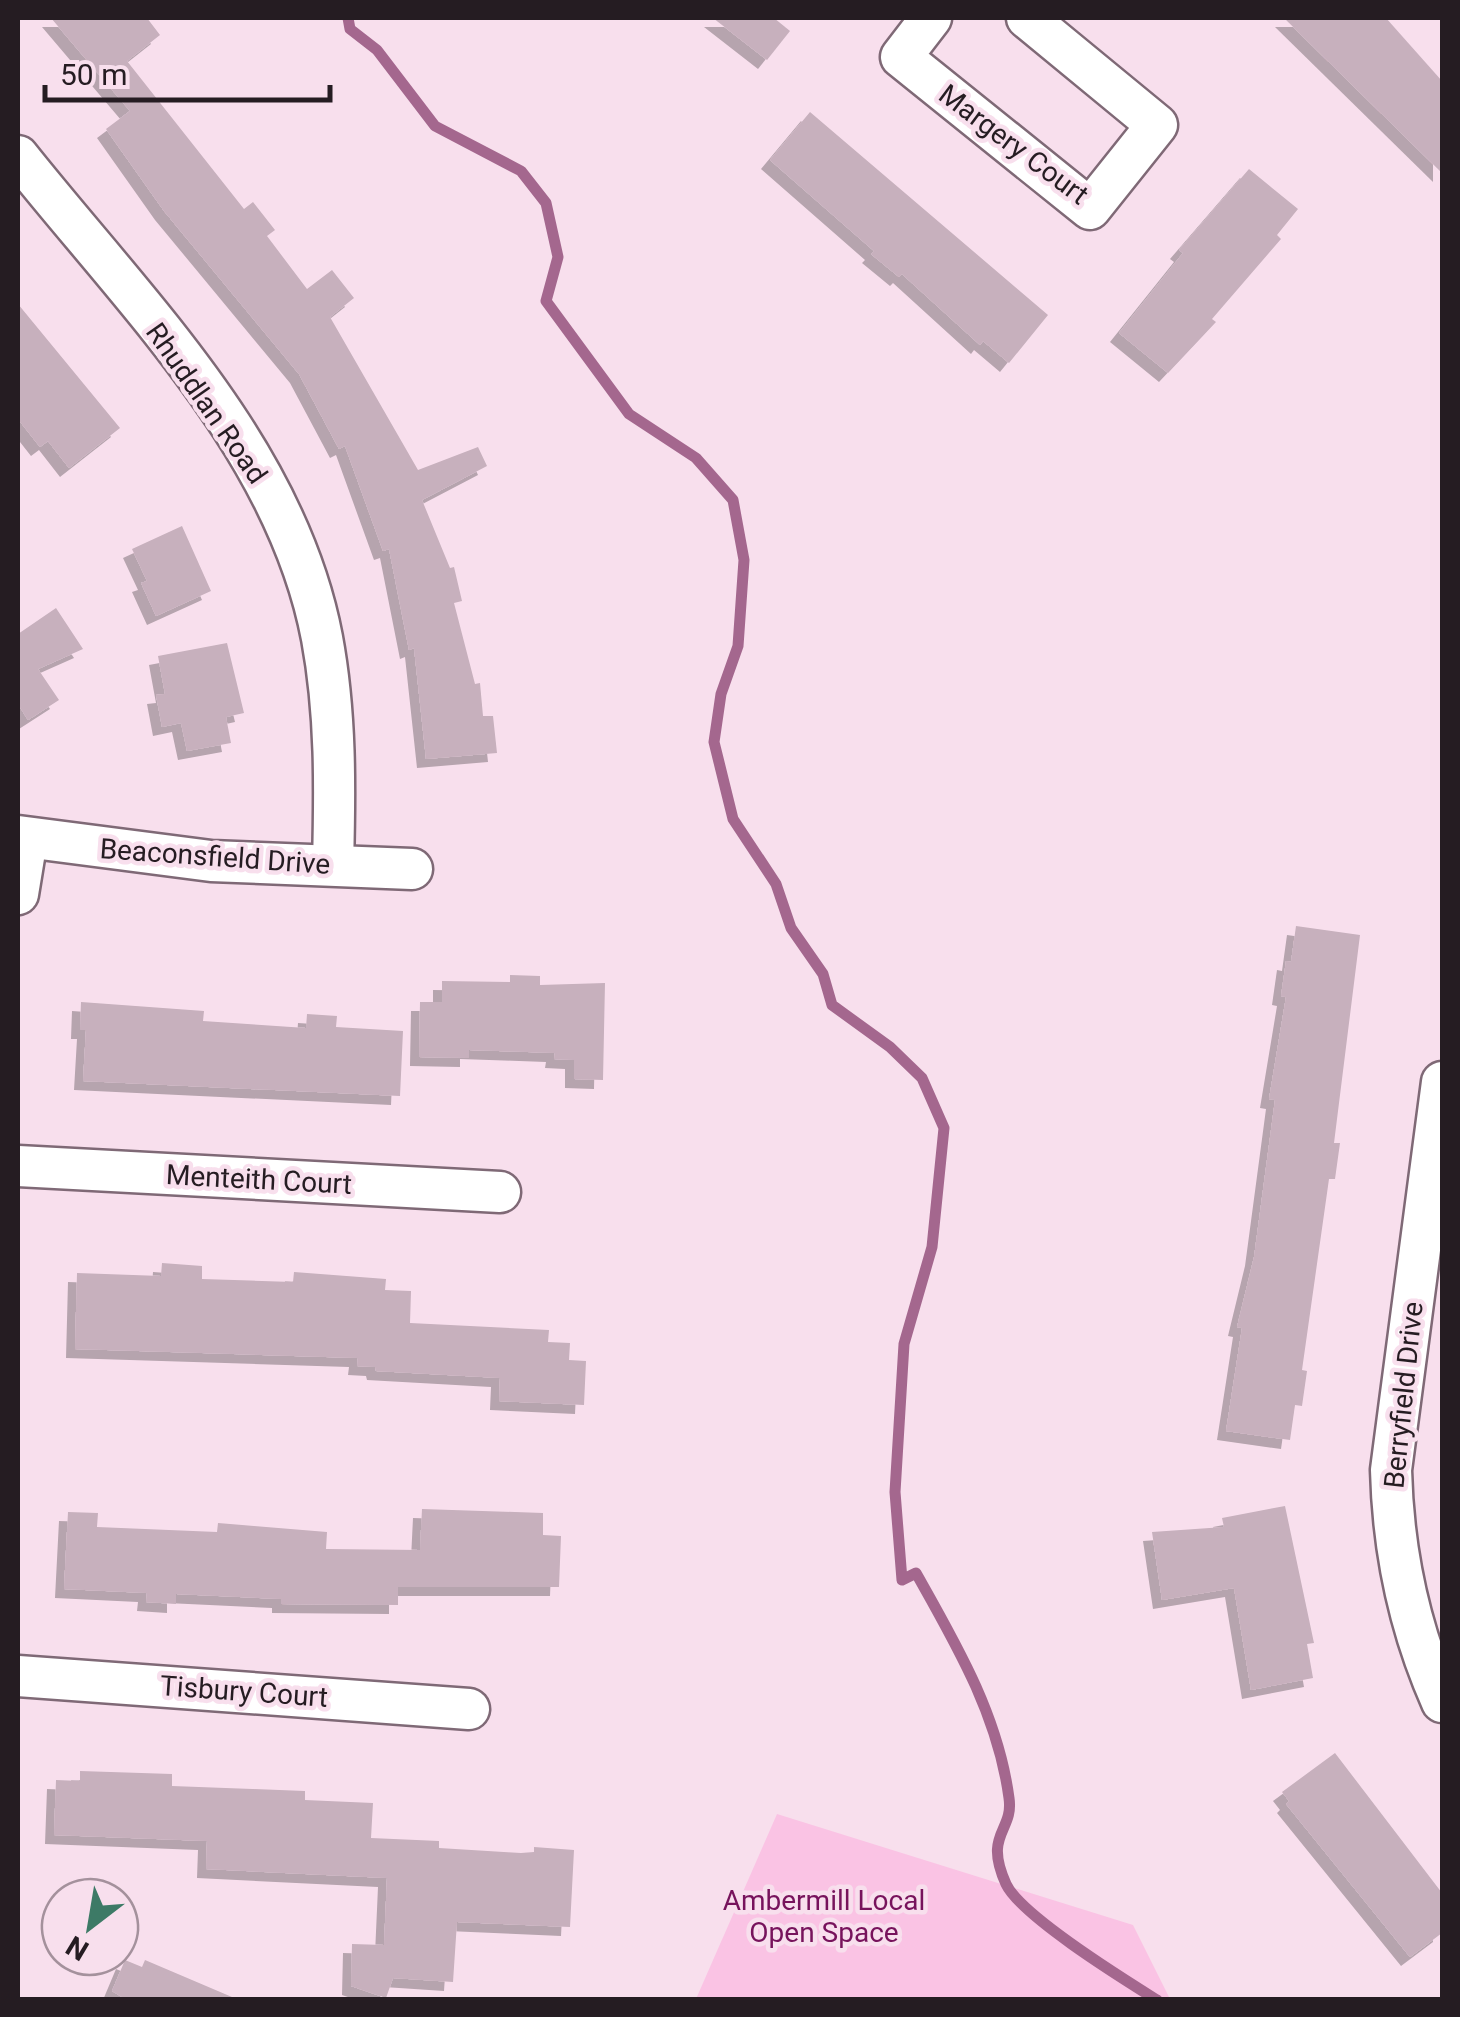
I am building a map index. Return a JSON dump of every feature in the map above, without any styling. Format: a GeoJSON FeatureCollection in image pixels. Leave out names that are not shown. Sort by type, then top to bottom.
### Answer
{"type":"FeatureCollection","features":[{"type":"Feature","properties":{"kind":"street","name":"Margery Court"},"geometry":{"type":"LineString","coordinates":[[931,18],[901,56],[1090,209],[1158,125],[1027,18]]}},
{"type":"Feature","properties":{"kind":"street","name":"Rhuddlan Road"},"geometry":{"type":"LineString","coordinates":[[18,156],[187,365],[234,431],[288,530],[321,633],[330,688],[333,865]]}},
{"type":"Feature","properties":{"kind":"street","name":"Beaconsfield Drive"},"geometry":{"type":"LineString","coordinates":[[22,838],[211,861],[412,869]]}},
{"type":"Feature","properties":{"kind":"street"},"geometry":{"type":"LineString","coordinates":[[18,894],[22,838]]}},
{"type":"Feature","properties":{"kind":"street","name":"Berryfield Drive"},"geometry":{"type":"LineString","coordinates":[[1442,1082],[1392,1470],[1392,1515],[1406,1597],[1442,1702]]}},
{"type":"Feature","properties":{"kind":"street","name":"Menteith Court"},"geometry":{"type":"LineString","coordinates":[[18,1166],[500,1192]]}},
{"type":"Feature","properties":{"kind":"street","name":"Tisbury Court"},"geometry":{"type":"LineString","coordinates":[[18,1676],[469,1709]]}},
{"type":"Feature","properties":{"kind":"green space","name":"Ambermill Local Open Space"},"geometry":{"type":"Polygon","coordinates":[[[777,1814],[1133,1925],[1170,1999],[696,1999],[777,1814]]]}},
{"type":"Feature","properties":{"kind":"building"},"geometry":{"type":"Polygon","coordinates":[[[51,18],[147,18],[160,35],[127,61],[244,209],[253,202],[275,230],[267,236],[307,289],[332,270],[354,298],[330,317],[418,470],[478,447],[487,466],[422,500],[450,568],[454,567],[462,601],[454,603],[475,684],[480,683],[483,716],[493,716],[497,753],[426,759],[414,648],[409,650],[389,549],[383,551],[345,446],[339,449],[299,374],[164,211],[106,129],[130,111],[51,18]]]}},
{"type":"Feature","properties":{"kind":"building"},"geometry":{"type":"Polygon","coordinates":[[[713,18],[774,18],[790,31],[767,60],[713,18]]]}},
{"type":"Feature","properties":{"kind":"building"},"geometry":{"type":"Polygon","coordinates":[[[1284,18],[1386,18],[1442,81],[1442,173],[1284,18]]]}},
{"type":"Feature","properties":{"kind":"building"},"geometry":{"type":"Polygon","coordinates":[[[810,112],[1048,315],[1009,363],[983,341],[980,345],[902,274],[899,277],[871,254],[874,251],[770,160],[810,112]]]}},
{"type":"Feature","properties":{"kind":"building"},"geometry":{"type":"Polygon","coordinates":[[[1249,169],[1298,209],[1277,235],[1281,239],[1212,319],[1216,322],[1168,373],[1119,333],[1183,253],[1179,250],[1249,169]]]}},
{"type":"Feature","properties":{"kind":"building"},"geometry":{"type":"Polygon","coordinates":[[[18,304],[120,428],[69,468],[48,441],[40,447],[18,419],[18,304]]]}},
{"type":"Feature","properties":{"kind":"building"},"geometry":{"type":"Polygon","coordinates":[[[182,526],[211,591],[156,616],[141,583],[147,581],[132,549],[182,526]]]}},
{"type":"Feature","properties":{"kind":"building"},"geometry":{"type":"Polygon","coordinates":[[[56,608],[83,649],[38,669],[59,700],[28,720],[18,704],[18,634],[56,608]]]}},
{"type":"Feature","properties":{"kind":"building"},"geometry":{"type":"Polygon","coordinates":[[[227,643],[244,713],[226,717],[231,743],[187,751],[181,723],[162,727],[156,695],[165,694],[158,656],[227,643]]]}},
{"type":"Feature","properties":{"kind":"building"},"geometry":{"type":"Polygon","coordinates":[[[1296,926],[1360,935],[1334,1143],[1340,1143],[1335,1179],[1329,1179],[1302,1370],[1307,1371],[1302,1406],[1295,1405],[1290,1440],[1226,1431],[1242,1328],[1237,1327],[1254,1257],[1275,1100],[1269,1099],[1286,997],[1281,996],[1296,926]]]}},
{"type":"Feature","properties":{"kind":"building"},"geometry":{"type":"Polygon","coordinates":[[[510,975],[540,976],[540,985],[605,983],[603,1080],[574,1079],[574,1060],[554,1059],[555,1053],[469,1050],[469,1058],[419,1057],[420,1002],[442,1002],[442,981],[510,982],[510,975]]]}},
{"type":"Feature","properties":{"kind":"building"},"geometry":{"type":"Polygon","coordinates":[[[81,1002],[204,1011],[203,1021],[306,1028],[307,1014],[337,1016],[336,1027],[403,1031],[400,1096],[83,1081],[86,1030],[80,1030],[81,1002]]]}},
{"type":"Feature","properties":{"kind":"building"},"geometry":{"type":"Polygon","coordinates":[[[162,1263],[202,1266],[202,1279],[293,1282],[294,1272],[386,1279],[385,1290],[411,1291],[410,1323],[549,1330],[548,1342],[570,1343],[569,1360],[586,1361],[584,1405],[499,1401],[500,1378],[376,1371],[375,1367],[357,1366],[358,1358],[75,1349],[77,1273],[161,1276],[162,1263]]]}},
{"type":"Feature","properties":{"kind":"building"},"geometry":{"type":"Polygon","coordinates":[[[1285,1506],[1314,1643],[1307,1644],[1313,1678],[1251,1690],[1234,1588],[1162,1600],[1152,1532],[1224,1527],[1222,1518],[1285,1506]]]}},
{"type":"Feature","properties":{"kind":"building"},"geometry":{"type":"Polygon","coordinates":[[[422,1509],[543,1513],[543,1535],[561,1536],[559,1587],[398,1587],[398,1605],[281,1604],[281,1599],[176,1594],[176,1604],[146,1602],[147,1593],[64,1589],[68,1512],[98,1513],[97,1527],[217,1532],[218,1523],[327,1532],[326,1549],[420,1550],[422,1509]]]}},
{"type":"Feature","properties":{"kind":"building"},"geometry":{"type":"Polygon","coordinates":[[[1335,1753],[1442,1893],[1442,1933],[1410,1957],[1286,1804],[1289,1801],[1282,1792],[1335,1753]]]}},
{"type":"Feature","properties":{"kind":"building"},"geometry":{"type":"Polygon","coordinates":[[[80,1771],[172,1774],[172,1786],[305,1791],[305,1800],[373,1803],[371,1838],[439,1841],[439,1848],[521,1853],[534,1852],[534,1847],[574,1850],[570,1927],[457,1922],[453,1982],[393,1978],[386,1998],[351,1986],[352,1944],[384,1945],[387,1878],[206,1869],[207,1841],[54,1835],[56,1780],[80,1781],[80,1771]]]}},
{"type":"Feature","properties":{"kind":"building"},"geometry":{"type":"Polygon","coordinates":[[[145,1960],[239,2000],[127,2000],[112,1991],[118,1977],[140,1977],[140,1966],[145,1960]]]}},
{"type":"Feature","properties":{"kind":"waterway"},"geometry":{"type":"LineString","coordinates":[[348,18],[350,29],[377,50],[435,126],[521,171],[546,203],[558,257],[546,301],[629,414],[696,458],[733,500],[744,560],[738,646],[721,694],[714,742],[733,819],[776,884],[791,928],[823,974],[832,1005],[890,1047],[922,1078],[944,1128],[932,1247],[904,1344],[895,1492],[902,1580],[916,1573],[973,1681],[995,1738],[1009,1798],[997,1854],[1006,1884],[1031,1913],[1157,2000]]}}]}
